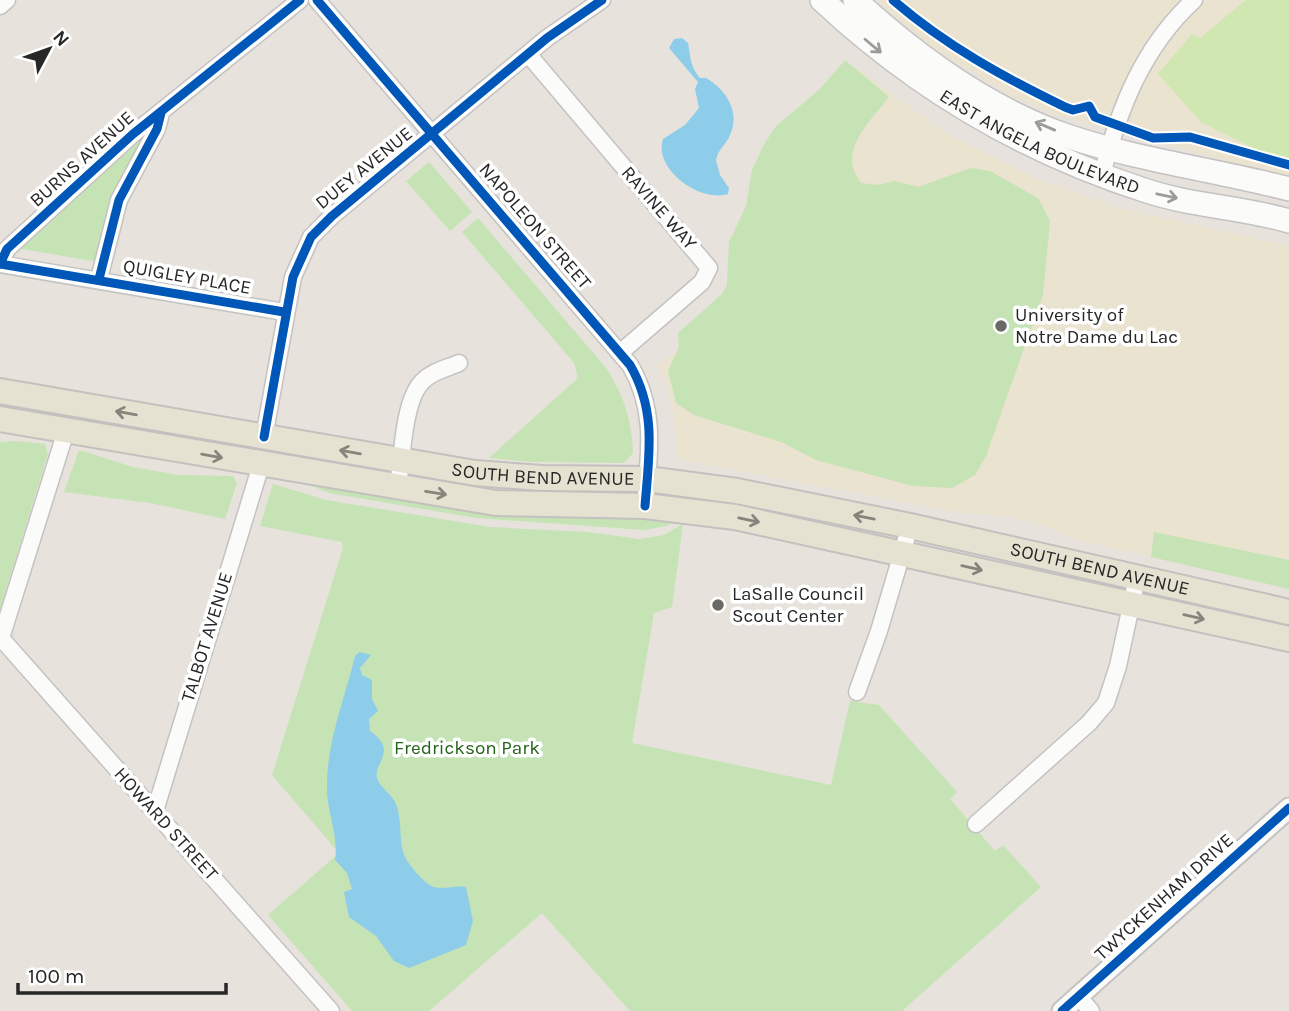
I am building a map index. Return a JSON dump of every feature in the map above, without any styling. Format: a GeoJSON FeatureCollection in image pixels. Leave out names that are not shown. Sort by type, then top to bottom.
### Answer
{"type":"FeatureCollection","features":[{"type":"Feature","properties":{"kind":"main road","name":"EAST ANGELA BOULEVARD"},"geometry":{"type":"LineString","coordinates":[[822,0],[890,59],[955,104],[1013,137],[1102,175],[1156,194],[1289,221]]}},
{"type":"Feature","properties":{"kind":"main road","name":"EAST ANGELA BOULEVARD"},"geometry":{"type":"LineString","coordinates":[[855,0],[907,44],[972,89],[1044,126],[1109,148],[1289,189]]}},
{"type":"Feature","properties":{"kind":"main road","name":"SOUTH BEND AVENUE"},"geometry":{"type":"LineString","coordinates":[[0,391],[402,461],[509,476],[647,479],[737,491],[909,526],[1289,612]]}},
{"type":"Feature","properties":{"kind":"main road","name":"SOUTH BEND AVENUE"},"geometry":{"type":"LineString","coordinates":[[0,419],[496,503],[645,506],[735,516],[1289,639]]}},
{"type":"Feature","properties":{"kind":"street"},"geometry":{"type":"LineString","coordinates":[[0,6],[7,0]]}},
{"type":"Feature","properties":{"kind":"street","name":"BURNS AVENUE"},"geometry":{"type":"LineString","coordinates":[[0,264],[8,248],[161,113],[300,0]]}},
{"type":"Feature","properties":{"kind":"street","name":"NAPOLEON STREET"},"geometry":{"type":"LineString","coordinates":[[317,0],[621,352],[637,377],[652,430],[645,506]]}},
{"type":"Feature","properties":{"kind":"street","name":"DUEY AVENUE"},"geometry":{"type":"LineString","coordinates":[[264,436],[284,312],[300,256],[311,237],[332,216],[433,135],[527,54],[602,0]]}},
{"type":"Feature","properties":{"kind":"street"},"geometry":{"type":"LineString","coordinates":[[1102,175],[1109,148],[1139,68],[1158,38],[1194,0]]}},
{"type":"Feature","properties":{"kind":"street","name":"RAVINE WAY"},"geometry":{"type":"LineString","coordinates":[[527,54],[709,268],[702,282],[621,352]]}},
{"type":"Feature","properties":{"kind":"street","name":"BURNS AVENUE"},"geometry":{"type":"LineString","coordinates":[[99,279],[119,200],[157,129],[161,113]]}},
{"type":"Feature","properties":{"kind":"street","name":"QUIGLEY PLACE"},"geometry":{"type":"LineString","coordinates":[[0,264],[284,312]]}},
{"type":"Feature","properties":{"kind":"street"},"geometry":{"type":"LineString","coordinates":[[398,487],[408,413],[416,391],[422,381],[431,374],[459,363]]}},
{"type":"Feature","properties":{"kind":"street"},"geometry":{"type":"LineString","coordinates":[[0,637],[66,431]]}},
{"type":"Feature","properties":{"kind":"street","name":"TALBOT AVENUE"},"geometry":{"type":"LineString","coordinates":[[155,811],[261,465]]}},
{"type":"Feature","properties":{"kind":"street"},"geometry":{"type":"LineString","coordinates":[[857,692],[879,631],[909,526]]}},
{"type":"Feature","properties":{"kind":"street"},"geometry":{"type":"LineString","coordinates":[[976,824],[1098,714],[1112,688],[1137,578]]}},
{"type":"Feature","properties":{"kind":"street","name":"HOWARD STREET"},"geometry":{"type":"LineString","coordinates":[[0,637],[331,1011]]}},
{"type":"Feature","properties":{"kind":"street","name":"TWYCKENHAM DRIVE"},"geometry":{"type":"LineString","coordinates":[[1062,1011],[1085,1004],[1289,808]]}},
{"type":"Feature","properties":{"kind":"shaded area"},"geometry":{"type":"Polygon","coordinates":[[[876,0],[1289,0],[1289,179],[1051,113],[1011,96],[931,47],[876,0]]]}},
{"type":"Feature","properties":{"kind":"shaded area","name":"University of Notre Dame du Lac"},"geometry":{"type":"Polygon","coordinates":[[[860,71],[949,135],[1044,182],[1119,208],[1289,246],[1289,589],[1079,540],[1051,528],[1008,516],[962,513],[677,459],[677,436],[668,388],[657,365],[727,316],[825,99],[860,71]]]}},
{"type":"Feature","properties":{"kind":"green space"},"geometry":{"type":"Polygon","coordinates":[[[1246,0],[1289,0],[1289,159],[1257,150],[1201,122],[1158,74],[1192,34],[1200,38],[1246,0]]]}},
{"type":"Feature","properties":{"kind":"green space"},"geometry":{"type":"Polygon","coordinates":[[[845,60],[889,97],[858,137],[854,148],[854,171],[861,183],[878,185],[894,181],[918,187],[971,168],[990,171],[1038,198],[1050,221],[1043,295],[986,456],[975,475],[952,488],[913,486],[816,460],[781,442],[694,415],[676,403],[668,371],[679,347],[678,333],[722,294],[727,285],[729,242],[746,206],[752,170],[763,146],[776,126],[820,89],[845,60]]]}},
{"type":"Feature","properties":{"kind":"green space"},"geometry":{"type":"Polygon","coordinates":[[[137,140],[142,142],[98,262],[16,248],[137,140]]]}},
{"type":"Feature","properties":{"kind":"green space"},"geometry":{"type":"Polygon","coordinates":[[[429,162],[472,212],[450,231],[406,181],[429,162]]]}},
{"type":"Feature","properties":{"kind":"green space"},"geometry":{"type":"Polygon","coordinates":[[[478,218],[607,369],[622,399],[631,430],[633,453],[624,463],[532,462],[489,458],[578,378],[574,363],[462,232],[478,218]]]}},
{"type":"Feature","properties":{"kind":"green space"},"geometry":{"type":"Polygon","coordinates":[[[0,442],[45,444],[48,454],[0,609],[0,442]]]}},
{"type":"Feature","properties":{"kind":"green space"},"geometry":{"type":"Polygon","coordinates":[[[79,450],[133,467],[179,475],[233,476],[237,483],[225,519],[150,503],[64,492],[79,450]]]}},
{"type":"Feature","properties":{"kind":"green space"},"geometry":{"type":"Polygon","coordinates":[[[302,482],[677,520],[666,526],[645,530],[476,518],[329,493],[302,482]]]}},
{"type":"Feature","properties":{"kind":"green space","name":"Fredrickson Park"},"geometry":{"type":"Polygon","coordinates":[[[273,484],[326,500],[490,527],[587,532],[640,539],[664,535],[683,524],[672,607],[654,613],[632,743],[831,785],[850,701],[879,705],[957,792],[950,799],[995,851],[1003,845],[1041,887],[902,1011],[630,1011],[542,913],[429,1011],[352,1011],[268,915],[339,853],[272,775],[343,548],[342,542],[260,526],[273,484]]]}},
{"type":"Feature","properties":{"kind":"green space"},"geometry":{"type":"Polygon","coordinates":[[[1154,532],[1289,560],[1289,589],[1151,557],[1154,532]]]}},
{"type":"Feature","properties":{"kind":"water"},"geometry":{"type":"Polygon","coordinates":[[[682,38],[688,43],[694,70],[700,78],[706,78],[720,88],[733,110],[733,127],[716,160],[720,175],[729,188],[728,194],[704,193],[692,188],[672,172],[665,161],[663,139],[685,125],[699,108],[695,89],[698,82],[669,48],[674,39],[682,38]]]}},
{"type":"Feature","properties":{"kind":"water"},"geometry":{"type":"Polygon","coordinates":[[[360,652],[371,655],[360,668],[362,675],[372,680],[372,699],[378,711],[369,719],[370,731],[383,745],[384,751],[377,778],[396,804],[405,856],[416,872],[430,885],[442,888],[466,887],[473,921],[466,945],[409,968],[394,961],[376,936],[349,917],[344,892],[352,889],[347,873],[335,860],[335,841],[327,795],[330,752],[355,656],[360,652]]]}},
{"type":"Feature","properties":{"kind":"cycle path"},"geometry":{"type":"LineString","coordinates":[[0,264],[7,249],[133,134],[300,0]]}},
{"type":"Feature","properties":{"kind":"cycle path"},"geometry":{"type":"LineString","coordinates":[[317,0],[630,365],[639,382],[648,416],[649,451],[645,506]]}},
{"type":"Feature","properties":{"kind":"cycle path"},"geometry":{"type":"LineString","coordinates":[[264,437],[293,277],[311,237],[332,216],[547,38],[602,0]]}},
{"type":"Feature","properties":{"kind":"cycle path"},"geometry":{"type":"LineString","coordinates":[[893,0],[975,59],[1065,107],[1073,110],[1089,106],[1095,117],[1153,138],[1190,137],[1289,165]]}},
{"type":"Feature","properties":{"kind":"cycle path"},"geometry":{"type":"LineString","coordinates":[[99,279],[119,200],[157,129],[161,113]]}},
{"type":"Feature","properties":{"kind":"cycle path"},"geometry":{"type":"LineString","coordinates":[[0,264],[284,312]]}},
{"type":"Feature","properties":{"kind":"cycle path"},"geometry":{"type":"LineString","coordinates":[[1062,1011],[1289,808]]}},
{"type":"Feature","properties":{"kind":"place","name":"University of Notre Dame du Lac"},"geometry":{"type":"Point","coordinates":[1001,326]}},
{"type":"Feature","properties":{"kind":"place","name":"LaSalle Council Scout Center"},"geometry":{"type":"Point","coordinates":[718,605]}}]}
